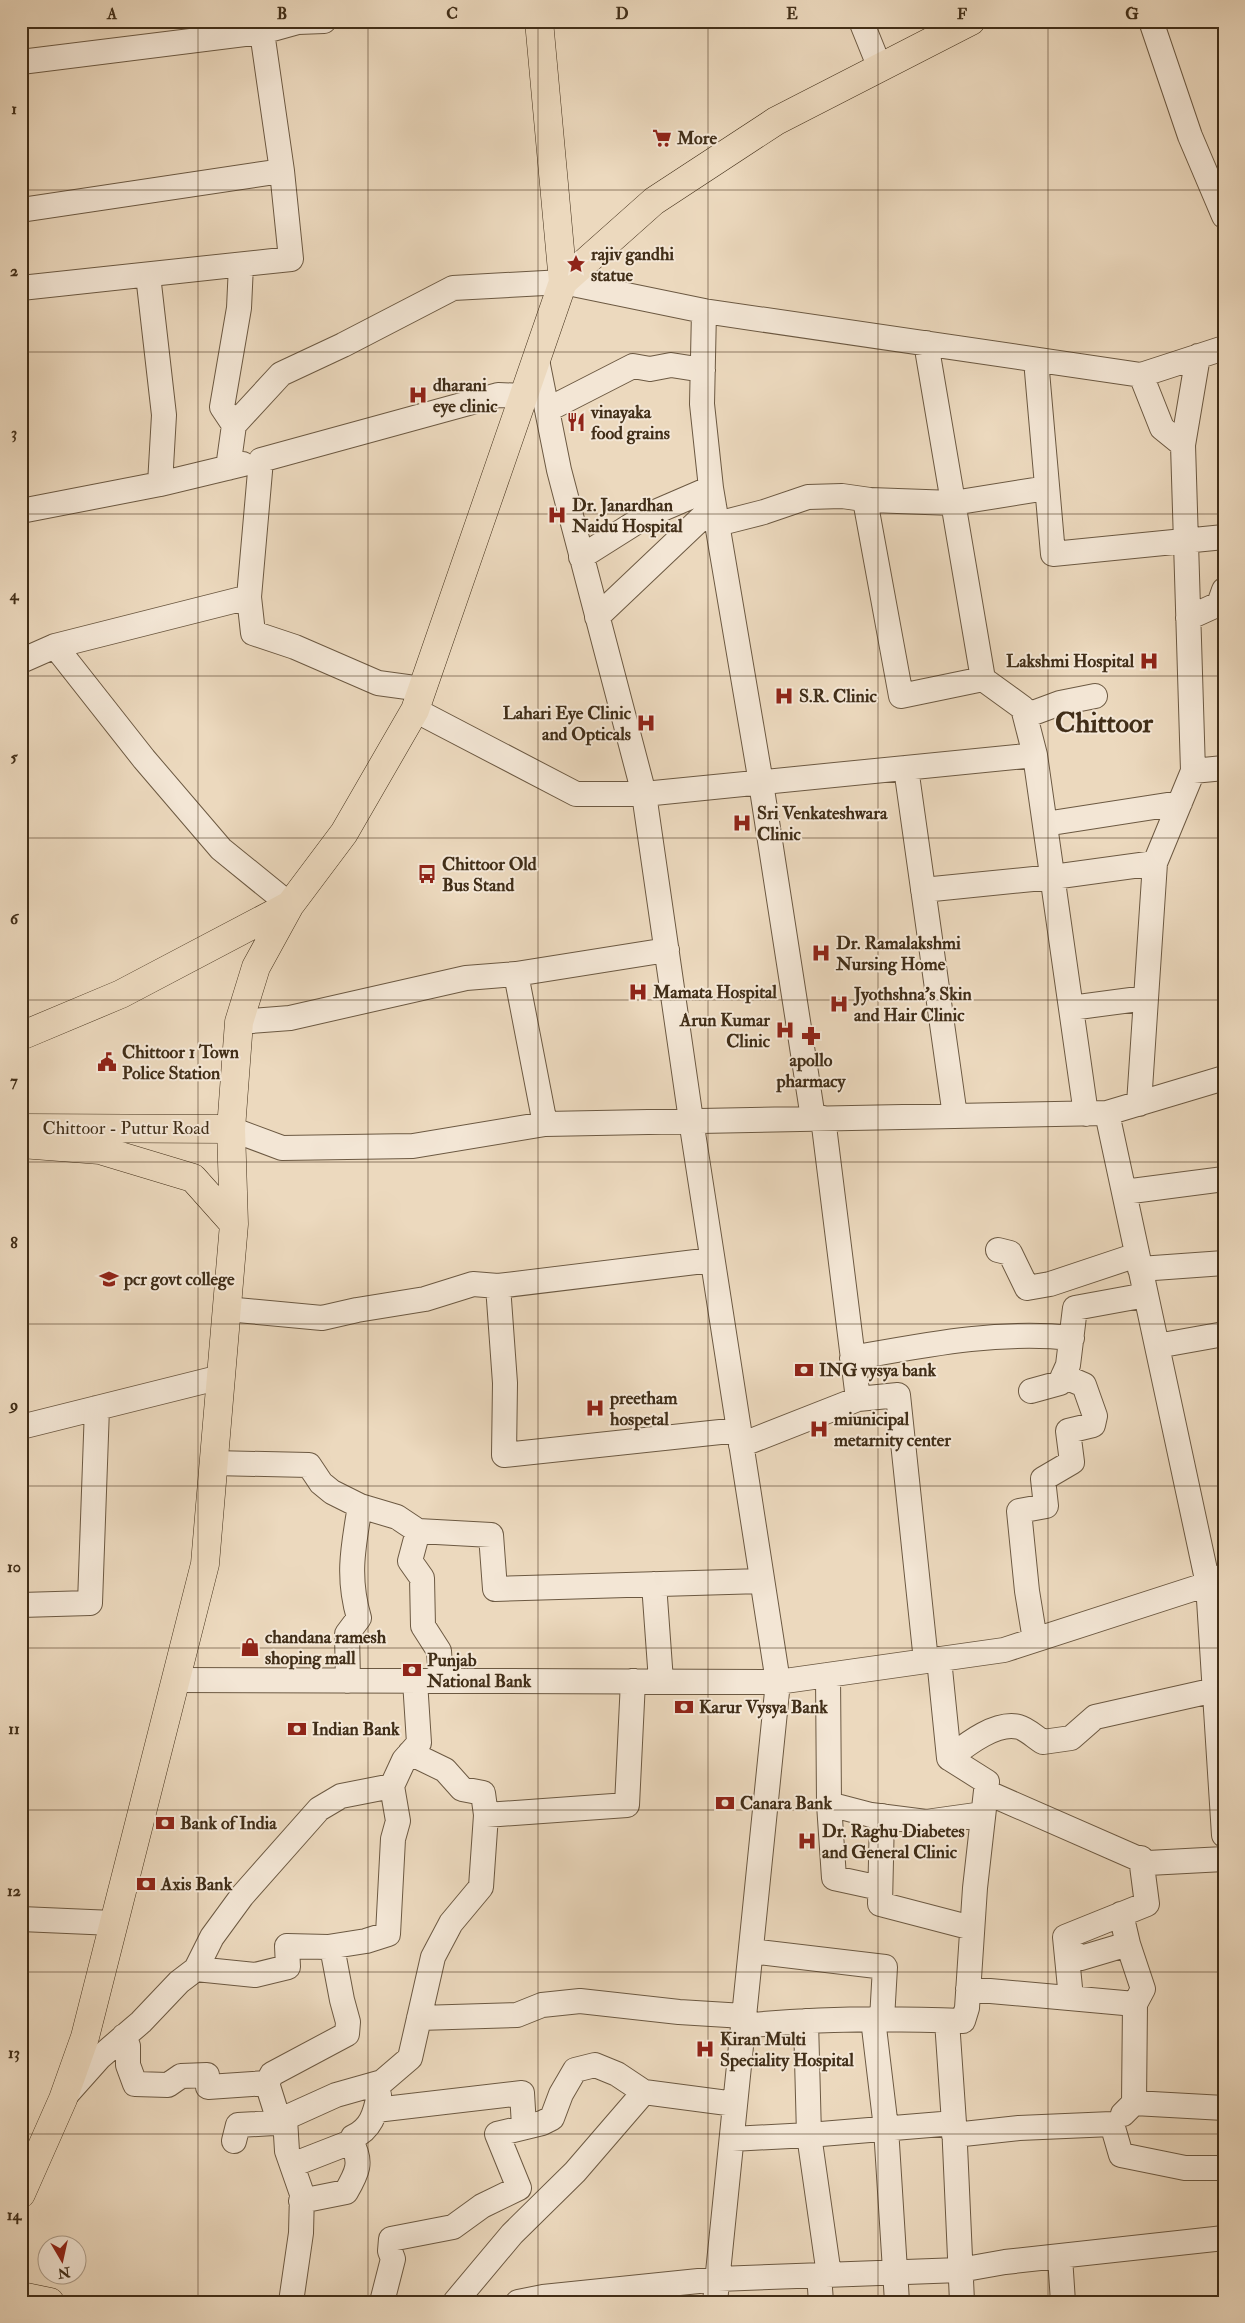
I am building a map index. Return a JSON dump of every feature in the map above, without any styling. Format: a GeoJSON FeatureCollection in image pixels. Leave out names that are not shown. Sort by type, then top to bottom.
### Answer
{"type":"FeatureCollection","features":[{"type":"Feature","properties":{"kind":"main road"},"geometry":{"type":"LineString","coordinates":[[21,2194],[63,2098],[84,2037],[205,1564],[234,1224],[230,1129],[239,1022],[256,967],[290,905],[344,833],[418,700],[536,403],[537,360],[563,282],[539,21]]}},
{"type":"Feature","properties":{"kind":"main road"},"geometry":{"type":"LineString","coordinates":[[563,282],[654,201],[776,121],[971,21]]}},
{"type":"Feature","properties":{"kind":"main road"},"geometry":{"type":"LineString","coordinates":[[21,1036],[122,994],[290,905]]}},
{"type":"Feature","properties":{"kind":"main road","name":"Chittoor - Puttur Road"},"geometry":{"type":"LineString","coordinates":[[21,1128],[230,1129]]}},
{"type":"Feature","properties":{"kind":"main road"},"geometry":{"type":"LineString","coordinates":[[21,1144],[100,1150],[193,1178],[234,1224]]}},
{"type":"Feature","properties":{"kind":"main road"},"geometry":{"type":"LineString","coordinates":[[21,2296],[50,2302]]}},
{"type":"Feature","properties":{"kind":"street"},"geometry":{"type":"LineString","coordinates":[[21,62],[262,32],[298,22],[324,21]]}},
{"type":"Feature","properties":{"kind":"street"},"geometry":{"type":"LineString","coordinates":[[861,21],[880,68]]}},
{"type":"Feature","properties":{"kind":"street"},"geometry":{"type":"LineString","coordinates":[[1151,21],[1190,136],[1224,216]]}},
{"type":"Feature","properties":{"kind":"street"},"geometry":{"type":"LineString","coordinates":[[21,288],[291,260],[282,170],[262,32]]}},
{"type":"Feature","properties":{"kind":"street"},"geometry":{"type":"LineString","coordinates":[[21,210],[282,170]]}},
{"type":"Feature","properties":{"kind":"street"},"geometry":{"type":"LineString","coordinates":[[234,425],[222,407],[239,308],[241,265]]}},
{"type":"Feature","properties":{"kind":"street"},"geometry":{"type":"LineString","coordinates":[[148,275],[164,415],[160,484]]}},
{"type":"Feature","properties":{"kind":"street"},"geometry":{"type":"LineString","coordinates":[[228,468],[234,425],[281,374],[344,346],[453,288],[563,282],[704,311],[1141,375],[1224,348]]}},
{"type":"Feature","properties":{"kind":"street"},"geometry":{"type":"LineString","coordinates":[[704,311],[702,404],[714,506],[818,1118],[858,1399]]}},
{"type":"Feature","properties":{"kind":"street"},"geometry":{"type":"LineString","coordinates":[[926,344],[983,679],[1023,708],[1035,755],[1071,1008],[1097,1114],[1124,1192],[1157,1346],[1216,1580],[1214,1690],[1224,1835]]}},
{"type":"Feature","properties":{"kind":"street"},"geometry":{"type":"LineString","coordinates":[[1139,1104],[1155,863],[1194,771],[1183,445],[1198,356]]}},
{"type":"Feature","properties":{"kind":"street"},"geometry":{"type":"LineString","coordinates":[[1036,360],[1053,554],[1224,537]]}},
{"type":"Feature","properties":{"kind":"street"},"geometry":{"type":"LineString","coordinates":[[21,511],[160,484],[261,460],[498,395],[536,403],[633,366],[650,369],[671,365],[703,370]]}},
{"type":"Feature","properties":{"kind":"street"},"geometry":{"type":"LineString","coordinates":[[1141,375],[1162,428],[1183,445]]}},
{"type":"Feature","properties":{"kind":"street"},"geometry":{"type":"LineString","coordinates":[[536,403],[581,557],[644,794],[712,1260],[778,1682],[716,2291]]}},
{"type":"Feature","properties":{"kind":"street"},"geometry":{"type":"LineString","coordinates":[[261,460],[249,597],[253,633],[295,647],[418,700],[576,794],[644,794],[1035,755]]}},
{"type":"Feature","properties":{"kind":"street"},"geometry":{"type":"LineString","coordinates":[[581,557],[646,516],[714,506],[764,512],[808,497],[842,496],[865,500],[953,503],[1047,488]]}},
{"type":"Feature","properties":{"kind":"street"},"geometry":{"type":"LineString","coordinates":[[865,500],[902,696],[983,679]]}},
{"type":"Feature","properties":{"kind":"street"},"geometry":{"type":"LineString","coordinates":[[597,617],[714,506]]}},
{"type":"Feature","properties":{"kind":"street"},"geometry":{"type":"LineString","coordinates":[[1188,618],[1219,604],[1224,590]]}},
{"type":"Feature","properties":{"kind":"street"},"geometry":{"type":"LineString","coordinates":[[21,661],[55,646],[249,597]]}},
{"type":"Feature","properties":{"kind":"street"},"geometry":{"type":"LineString","coordinates":[[55,646],[144,759],[221,849],[290,905]]}},
{"type":"Feature","properties":{"kind":"street"},"geometry":{"type":"LineString","coordinates":[[1025,716],[1060,703],[1095,696]]}},
{"type":"Feature","properties":{"kind":"street"},"geometry":{"type":"LineString","coordinates":[[906,768],[955,1116]]}},
{"type":"Feature","properties":{"kind":"street"},"geometry":{"type":"LineString","coordinates":[[1194,771],[1224,768]]}},
{"type":"Feature","properties":{"kind":"street"},"geometry":{"type":"LineString","coordinates":[[1045,824],[1180,803]]}},
{"type":"Feature","properties":{"kind":"street"},"geometry":{"type":"LineString","coordinates":[[923,890],[1052,877],[1155,863]]}},
{"type":"Feature","properties":{"kind":"street"},"geometry":{"type":"LineString","coordinates":[[239,1022],[290,1018],[466,978],[516,974],[666,950]]}},
{"type":"Feature","properties":{"kind":"street"},"geometry":{"type":"LineString","coordinates":[[516,974],[545,1124]]}},
{"type":"Feature","properties":{"kind":"street"},"geometry":{"type":"LineString","coordinates":[[1071,1008],[1146,998]]}},
{"type":"Feature","properties":{"kind":"street"},"geometry":{"type":"LineString","coordinates":[[230,1129],[282,1148],[413,1146],[545,1124],[1097,1114],[1139,1104],[1224,1078]]}},
{"type":"Feature","properties":{"kind":"street"},"geometry":{"type":"LineString","coordinates":[[1124,1192],[1224,1179]]}},
{"type":"Feature","properties":{"kind":"street"},"geometry":{"type":"LineString","coordinates":[[998,1250],[1010,1253],[1027,1288],[1139,1262],[1224,1263]]}},
{"type":"Feature","properties":{"kind":"street"},"geometry":{"type":"LineString","coordinates":[[226,1309],[322,1318],[357,1310],[425,1299],[473,1284],[498,1286],[712,1260]]}},
{"type":"Feature","properties":{"kind":"street"},"geometry":{"type":"LineString","coordinates":[[419,2018],[517,2015],[542,2006],[580,2001],[744,2021],[878,2019],[964,2021],[968,1989],[972,1928],[987,1782],[949,1758],[932,1660],[898,1395],[858,1399],[740,1438],[504,1456],[505,1383],[498,1286]]}},
{"type":"Feature","properties":{"kind":"street"},"geometry":{"type":"LineString","coordinates":[[1030,1391],[1060,1383],[1068,1365],[1076,1308],[1146,1295]]}},
{"type":"Feature","properties":{"kind":"street"},"geometry":{"type":"LineString","coordinates":[[1157,1346],[1224,1334]]}},
{"type":"Feature","properties":{"kind":"street"},"geometry":{"type":"LineString","coordinates":[[852,1358],[955,1340],[1009,1335],[1072,1338]]}},
{"type":"Feature","properties":{"kind":"street"},"geometry":{"type":"LineString","coordinates":[[1035,1640],[1027,1591],[1020,1511],[1046,1506],[1043,1479],[1072,1462],[1068,1431],[1093,1425],[1095,1416],[1084,1385],[1063,1376]]}},
{"type":"Feature","properties":{"kind":"street"},"geometry":{"type":"LineString","coordinates":[[21,1427],[221,1377]]}},
{"type":"Feature","properties":{"kind":"street"},"geometry":{"type":"LineString","coordinates":[[21,1605],[90,1603],[97,1408]]}},
{"type":"Feature","properties":{"kind":"street"},"geometry":{"type":"LineString","coordinates":[[214,1463],[309,1465],[321,1483],[332,1492],[360,1506],[397,1517],[418,1531],[491,1535],[495,1589],[762,1581]]}},
{"type":"Feature","properties":{"kind":"street"},"geometry":{"type":"LineString","coordinates":[[348,1680],[347,1634],[359,1618],[353,1598],[351,1561],[360,1506]]}},
{"type":"Feature","properties":{"kind":"street"},"geometry":{"type":"LineString","coordinates":[[418,1531],[410,1561],[422,1578],[423,1626],[439,1651],[440,1681]]}},
{"type":"Feature","properties":{"kind":"street"},"geometry":{"type":"LineString","coordinates":[[176,1680],[778,1682],[1004,1650],[1216,1580]]}},
{"type":"Feature","properties":{"kind":"street"},"geometry":{"type":"LineString","coordinates":[[654,1584],[662,1681]]}},
{"type":"Feature","properties":{"kind":"street"},"geometry":{"type":"LineString","coordinates":[[828,1675],[829,1804],[834,1878],[880,1888]]}},
{"type":"Feature","properties":{"kind":"street"},"geometry":{"type":"LineString","coordinates":[[196,1969],[255,1975],[288,1967],[287,1946],[332,1946],[366,1941],[388,1934],[393,1839],[398,1820],[392,1786],[404,1760],[419,1743],[415,1681]]}},
{"type":"Feature","properties":{"kind":"street"},"geometry":{"type":"LineString","coordinates":[[486,1815],[627,1805],[633,1681]]}},
{"type":"Feature","properties":{"kind":"street"},"geometry":{"type":"LineString","coordinates":[[949,1758],[970,1742],[996,1728],[1019,1727],[1043,1742],[1071,1738],[1094,1717],[1214,1690]]}},
{"type":"Feature","properties":{"kind":"street"},"geometry":{"type":"LineString","coordinates":[[234,2141],[238,2125],[282,2120],[336,2095],[382,2082],[410,2058],[433,1957],[451,1923],[481,1888],[486,1815],[483,1793],[462,1789],[445,1770],[410,1753]]}},
{"type":"Feature","properties":{"kind":"street"},"geometry":{"type":"LineString","coordinates":[[63,2098],[99,2058],[141,2022],[179,1982],[196,1969],[212,1938],[242,1896],[319,1809],[341,1796],[392,1786]]}},
{"type":"Feature","properties":{"kind":"street"},"geometry":{"type":"LineString","coordinates":[[829,1804],[882,1816],[926,1822],[984,1803],[1141,1858],[1148,1863],[1224,1859]]}},
{"type":"Feature","properties":{"kind":"street"},"geometry":{"type":"LineString","coordinates":[[882,1816],[880,1904],[972,1928]]}},
{"type":"Feature","properties":{"kind":"street"},"geometry":{"type":"LineString","coordinates":[[1071,1998],[1065,1937],[1147,1904],[1141,1858]]}},
{"type":"Feature","properties":{"kind":"street"},"geometry":{"type":"LineString","coordinates":[[732,2139],[886,2128],[1019,2128],[1112,2124],[1134,2103],[1135,2004],[1143,1989],[1128,1944],[1121,1914]]}},
{"type":"Feature","properties":{"kind":"street"},"geometry":{"type":"LineString","coordinates":[[21,1919],[114,1923]]}},
{"type":"Feature","properties":{"kind":"street"},"geometry":{"type":"LineString","coordinates":[[1066,1947],[1081,1958],[1128,1944]]}},
{"type":"Feature","properties":{"kind":"street"},"geometry":{"type":"LineString","coordinates":[[267,2083],[272,2074],[347,2034],[348,2022],[332,1946]]}},
{"type":"Feature","properties":{"kind":"street"},"geometry":{"type":"LineString","coordinates":[[751,1951],[885,1967],[878,2019],[897,2302]]}},
{"type":"Feature","properties":{"kind":"street"},"geometry":{"type":"LineString","coordinates":[[968,1989],[1135,2004]]}},
{"type":"Feature","properties":{"kind":"street"},"geometry":{"type":"LineString","coordinates":[[806,2021],[809,2135],[824,2275],[821,2302]]}},
{"type":"Feature","properties":{"kind":"street"},"geometry":{"type":"LineString","coordinates":[[947,2021],[962,2302]]}},
{"type":"Feature","properties":{"kind":"street"},"geometry":{"type":"LineString","coordinates":[[124,2036],[128,2046],[128,2064],[135,2084],[168,2085],[182,2076],[206,2076],[208,2087],[267,2083]]}},
{"type":"Feature","properties":{"kind":"street"},"geometry":{"type":"LineString","coordinates":[[382,2302],[393,2259],[390,2251],[391,2239],[453,2227],[482,2206],[519,2188],[497,2134],[542,2123],[552,2118],[575,2070],[595,2065],[617,2074],[644,2092],[735,2104]]}},
{"type":"Feature","properties":{"kind":"street"},"geometry":{"type":"LineString","coordinates":[[301,2201],[346,2192],[358,2172],[356,2152],[351,2142],[352,2137],[362,2133],[373,2120],[382,2082]]}},
{"type":"Feature","properties":{"kind":"street"},"geometry":{"type":"LineString","coordinates":[[267,2083],[282,2120],[287,2151],[302,2194],[301,2233],[290,2302]]}},
{"type":"Feature","properties":{"kind":"street"},"geometry":{"type":"LineString","coordinates":[[455,2302],[512,2234],[575,2172],[644,2092]]}},
{"type":"Feature","properties":{"kind":"street"},"geometry":{"type":"LineString","coordinates":[[376,2110],[522,2093],[524,2126]]}},
{"type":"Feature","properties":{"kind":"street"},"geometry":{"type":"LineString","coordinates":[[1134,2103],[1224,2108]]}},
{"type":"Feature","properties":{"kind":"street"},"geometry":{"type":"LineString","coordinates":[[1112,2124],[1121,2155],[1185,2168],[1224,2168]]}},
{"type":"Feature","properties":{"kind":"street"},"geometry":{"type":"LineString","coordinates":[[292,2165],[351,2142]]}},
{"type":"Feature","properties":{"kind":"street"},"geometry":{"type":"LineString","coordinates":[[518,2302],[543,2296],[716,2291],[824,2275],[960,2270],[1005,2262],[1224,2238]]}},
{"type":"Feature","properties":{"kind":"street"},"geometry":{"type":"LineString","coordinates":[[1060,2256],[1064,2302]]}},
{"type":"Feature","properties":{"kind":"place","name":"More"},"geometry":{"type":"Point","coordinates":[662,138]}},
{"type":"Feature","properties":{"kind":"place","name":"rajiv gandhi statue"},"geometry":{"type":"Point","coordinates":[576,264]}},
{"type":"Feature","properties":{"kind":"place","name":"dharani eye clinic"},"geometry":{"type":"Point","coordinates":[418,395]}},
{"type":"Feature","properties":{"kind":"place","name":"vinayaka food grains"},"geometry":{"type":"Point","coordinates":[576,422]}},
{"type":"Feature","properties":{"kind":"place","name":"Dr. Janardhan Naidu Hospital"},"geometry":{"type":"Point","coordinates":[557,515]}},
{"type":"Feature","properties":{"kind":"place","name":"Lakshmi Hospital"},"geometry":{"type":"Point","coordinates":[1149,661]}},
{"type":"Feature","properties":{"kind":"place","name":"S.R. Clinic"},"geometry":{"type":"Point","coordinates":[784,696]}},
{"type":"Feature","properties":{"kind":"place","name":"Lahari Eye Clinic and Opticals"},"geometry":{"type":"Point","coordinates":[646,723]}},
{"type":"Feature","properties":{"kind":"place","name":"Sri Venkateshwara Clinic"},"geometry":{"type":"Point","coordinates":[742,823]}},
{"type":"Feature","properties":{"kind":"place","name":"Chittoor Old Bus Stand"},"geometry":{"type":"Point","coordinates":[427,874]}},
{"type":"Feature","properties":{"kind":"place","name":"Dr. Ramalakshmi Nursing Home"},"geometry":{"type":"Point","coordinates":[821,953]}},
{"type":"Feature","properties":{"kind":"place","name":"Mamata Hospital"},"geometry":{"type":"Point","coordinates":[638,992]}},
{"type":"Feature","properties":{"kind":"place","name":"Jyothshna's Skin and Hair Clinic"},"geometry":{"type":"Point","coordinates":[839,1004]}},
{"type":"Feature","properties":{"kind":"place","name":"Arun Kumar Clinic"},"geometry":{"type":"Point","coordinates":[785,1030]}},
{"type":"Feature","properties":{"kind":"place","name":"apollo pharmacy"},"geometry":{"type":"Point","coordinates":[811,1036]}},
{"type":"Feature","properties":{"kind":"place","name":"Chittoor 1 Town Police Station"},"geometry":{"type":"Point","coordinates":[107,1062]}},
{"type":"Feature","properties":{"kind":"place","name":"pcr govt college"},"geometry":{"type":"Point","coordinates":[109,1279]}},
{"type":"Feature","properties":{"kind":"place","name":"ING vysya bank"},"geometry":{"type":"Point","coordinates":[804,1370]}},
{"type":"Feature","properties":{"kind":"place","name":"preetham hospetal"},"geometry":{"type":"Point","coordinates":[595,1408]}},
{"type":"Feature","properties":{"kind":"place","name":"miunicipal metarnity center"},"geometry":{"type":"Point","coordinates":[819,1429]}},
{"type":"Feature","properties":{"kind":"place","name":"chandana ramesh shoping mall"},"geometry":{"type":"Point","coordinates":[250,1647]}},
{"type":"Feature","properties":{"kind":"place","name":"Punjab National Bank"},"geometry":{"type":"Point","coordinates":[412,1670]}},
{"type":"Feature","properties":{"kind":"place","name":"Karur Vysya Bank"},"geometry":{"type":"Point","coordinates":[684,1707]}},
{"type":"Feature","properties":{"kind":"place","name":"Indian Bank"},"geometry":{"type":"Point","coordinates":[297,1729]}},
{"type":"Feature","properties":{"kind":"place","name":"Canara Bank"},"geometry":{"type":"Point","coordinates":[725,1803]}},
{"type":"Feature","properties":{"kind":"place","name":"Bank of India"},"geometry":{"type":"Point","coordinates":[165,1823]}},
{"type":"Feature","properties":{"kind":"place","name":"Dr. Raghu Diabetes and General Clinic"},"geometry":{"type":"Point","coordinates":[807,1841]}},
{"type":"Feature","properties":{"kind":"place","name":"Axis Bank"},"geometry":{"type":"Point","coordinates":[146,1884]}},
{"type":"Feature","properties":{"kind":"place","name":"Kiran Multi Speciality Hospital"},"geometry":{"type":"Point","coordinates":[705,2049]}},
{"type":"Feature","properties":{"kind":"district","name":"Chittoor"},"geometry":{"type":"Point","coordinates":[1104,722]}}]}
